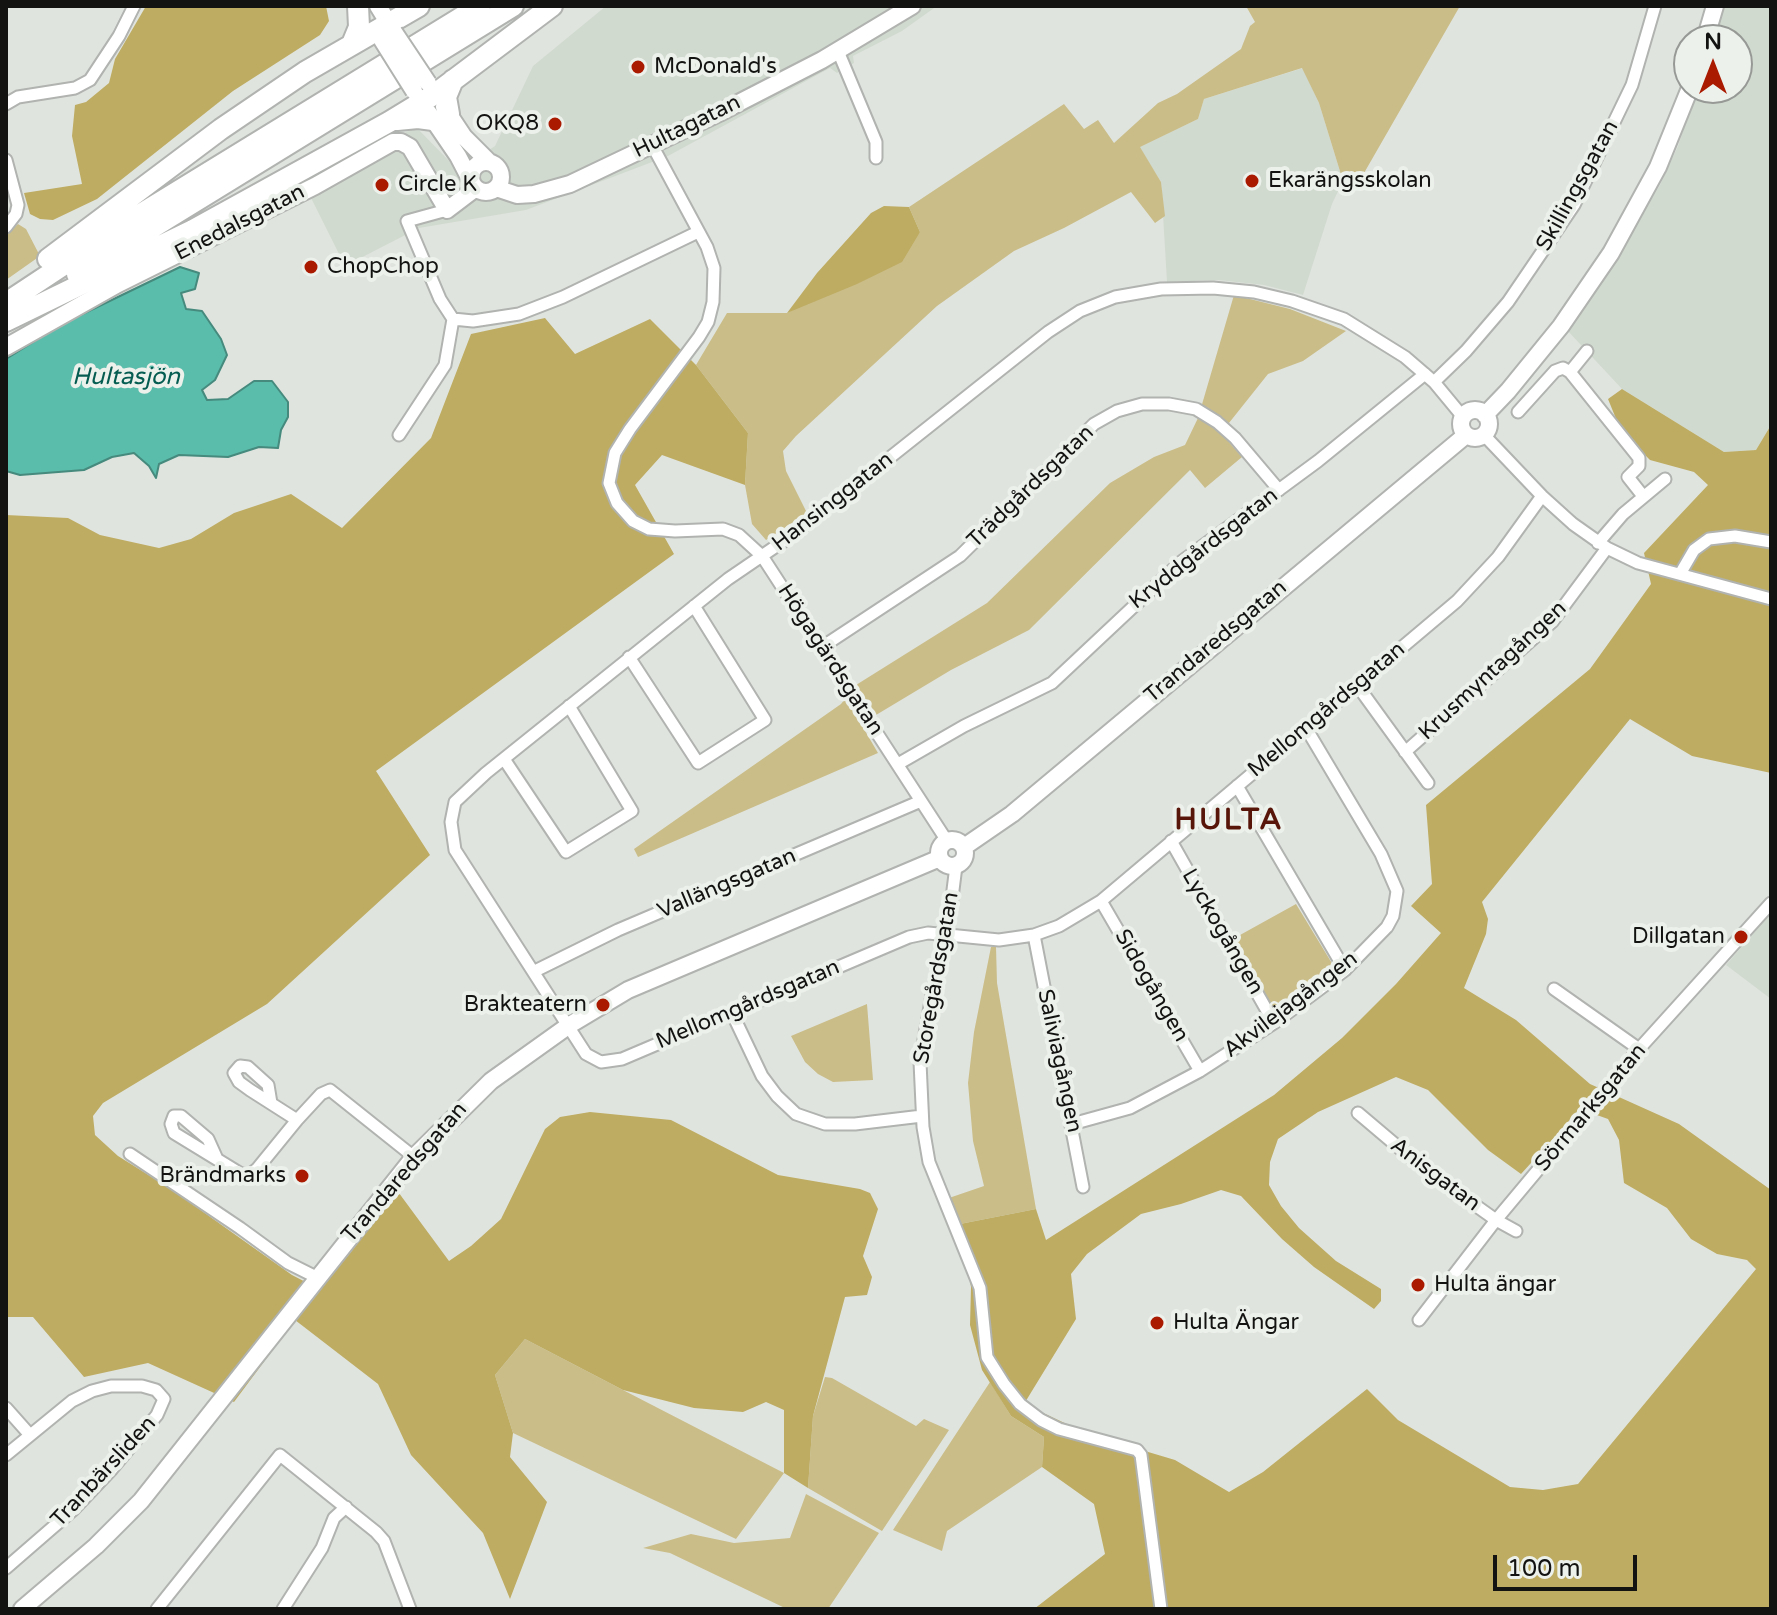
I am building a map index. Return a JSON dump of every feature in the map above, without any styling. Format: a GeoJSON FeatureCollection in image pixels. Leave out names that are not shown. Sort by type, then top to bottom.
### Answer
{"type":"FeatureCollection","features":[{"type":"Feature","properties":{"kind":"highway"},"geometry":{"type":"LineString","coordinates":[[352,44],[359,27],[360,6]]}},
{"type":"Feature","properties":{"kind":"highway"},"geometry":{"type":"LineString","coordinates":[[6,290],[221,129],[352,44],[419,6]]}},
{"type":"Feature","properties":{"kind":"highway"},"geometry":{"type":"LineString","coordinates":[[6,303],[136,217],[480,6]]}},
{"type":"Feature","properties":{"kind":"highway"},"geometry":{"type":"LineString","coordinates":[[6,321],[122,244],[513,6]]}},
{"type":"Feature","properties":{"kind":"highway"},"geometry":{"type":"LineString","coordinates":[[6,321],[219,217],[389,122],[424,92],[453,80],[552,6]]}},
{"type":"Feature","properties":{"kind":"highway"},"geometry":{"type":"LineString","coordinates":[[389,122],[441,117],[453,80]]}},
{"type":"Feature","properties":{"kind":"street"},"geometry":{"type":"LineString","coordinates":[[6,104],[18,97],[75,88],[90,80],[119,36],[134,6]]}},
{"type":"Feature","properties":{"kind":"street"},"geometry":{"type":"LineString","coordinates":[[360,6],[384,26],[441,117],[474,185]]}},
{"type":"Feature","properties":{"kind":"street","name":"Hultagatan"},"geometry":{"type":"LineString","coordinates":[[474,185],[487,192],[496,188],[517,195],[547,192],[652,145],[838,51],[912,6]]}},
{"type":"Feature","properties":{"kind":"street","name":"Skillingsgatan"},"geometry":{"type":"LineString","coordinates":[[1429,378],[1466,351],[1501,310],[1574,205],[1632,85],[1655,6]]}},
{"type":"Feature","properties":{"kind":"street"},"geometry":{"type":"LineString","coordinates":[[838,51],[876,142],[876,158]]}},
{"type":"Feature","properties":{"kind":"street"},"geometry":{"type":"LineString","coordinates":[[1485,415],[1534,361],[1611,253],[1658,167],[1684,104]]}},
{"type":"Feature","properties":{"kind":"street"},"geometry":{"type":"LineString","coordinates":[[441,117],[500,170],[501,179],[496,188]]}},
{"type":"Feature","properties":{"kind":"street","name":"Enedalsgatan"},"geometry":{"type":"LineString","coordinates":[[6,347],[118,284],[315,186],[393,142],[410,147],[447,210]]}},
{"type":"Feature","properties":{"kind":"street","name":"Högagärdsgatan"},"geometry":{"type":"LineString","coordinates":[[652,145],[707,247],[715,281],[708,322],[615,453],[609,483],[617,503],[633,521],[649,529],[723,529],[739,535],[762,556],[947,841]]}},
{"type":"Feature","properties":{"kind":"street"},"geometry":{"type":"LineString","coordinates":[[6,160],[18,205],[16,215],[6,227]]}},
{"type":"Feature","properties":{"kind":"street"},"geometry":{"type":"LineString","coordinates":[[399,435],[445,365],[453,319],[440,299],[407,221],[447,210],[474,185],[474,167],[488,161]]}},
{"type":"Feature","properties":{"kind":"street"},"geometry":{"type":"LineString","coordinates":[[453,319],[473,321],[519,314],[563,297],[698,232]]}},
{"type":"Feature","properties":{"kind":"street","name":"Hansinggatan"},"geometry":{"type":"LineString","coordinates":[[568,1026],[455,850],[451,831],[455,802],[629,657],[791,536],[1048,332],[1080,311],[1115,297],[1161,289],[1213,288],[1254,292],[1344,319],[1405,357],[1429,378],[1463,417]]}},
{"type":"Feature","properties":{"kind":"street"},"geometry":{"type":"LineString","coordinates":[[1570,372],[1587,351]]}},
{"type":"Feature","properties":{"kind":"street"},"geometry":{"type":"LineString","coordinates":[[1518,412],[1555,371],[1563,368],[1570,372],[1639,458],[1639,466],[1628,477],[1643,496]]}},
{"type":"Feature","properties":{"kind":"street","name":"Kryddgårdsgatan"},"geometry":{"type":"LineString","coordinates":[[898,764],[964,726],[1052,683],[1181,562],[1429,378]]}},
{"type":"Feature","properties":{"kind":"street","name":"Trädgårdsgatan"},"geometry":{"type":"LineString","coordinates":[[822,647],[960,556],[1094,424],[1117,411],[1142,404],[1169,404],[1196,409],[1235,438],[1279,490]]}},
{"type":"Feature","properties":{"kind":"street"},"geometry":{"type":"LineString","coordinates":[[1474,410],[1485,415],[1489,425],[1484,435],[1475,438],[1466,435],[1461,427],[1463,417],[1474,410]]}},
{"type":"Feature","properties":{"kind":"street","name":"Trandaredsgatan"},"geometry":{"type":"LineString","coordinates":[[964,847],[1012,814],[1466,435]]}},
{"type":"Feature","properties":{"kind":"street"},"geometry":{"type":"LineString","coordinates":[[1484,435],[1542,496],[1602,546],[1638,563],[1771,599]]}},
{"type":"Feature","properties":{"kind":"street","name":"Krusmyntagången"},"geometry":{"type":"LineString","coordinates":[[1405,752],[1552,622],[1602,546],[1643,496],[1665,479]]}},
{"type":"Feature","properties":{"kind":"street","name":"Mellomgårdsgatan"},"geometry":{"type":"LineString","coordinates":[[568,1026],[586,1054],[601,1062],[610,1062],[909,937],[928,933],[999,940],[1034,935],[1059,926],[1101,901],[1457,601],[1498,557],[1542,496]]}},
{"type":"Feature","properties":{"kind":"street"},"geometry":{"type":"LineString","coordinates":[[1680,574],[1694,550],[1709,539],[1735,536],[1771,542]]}},
{"type":"Feature","properties":{"kind":"street"},"geometry":{"type":"LineString","coordinates":[[629,657],[698,763],[765,720],[694,606]]}},
{"type":"Feature","properties":{"kind":"street"},"geometry":{"type":"LineString","coordinates":[[1357,685],[1428,783]]}},
{"type":"Feature","properties":{"kind":"street"},"geometry":{"type":"LineString","coordinates":[[504,759],[566,852],[632,811],[569,706]]}},
{"type":"Feature","properties":{"kind":"street","name":"Akvilejagången"},"geometry":{"type":"LineString","coordinates":[[1072,1124],[1130,1108],[1200,1071],[1274,1023],[1345,970],[1387,927],[1393,916],[1397,891],[1381,854],[1306,728]]}},
{"type":"Feature","properties":{"kind":"street"},"geometry":{"type":"LineString","coordinates":[[1237,786],[1345,970]]}},
{"type":"Feature","properties":{"kind":"street","name":"Vallängsgatan"},"geometry":{"type":"LineString","coordinates":[[535,971],[618,930],[921,801]]}},
{"type":"Feature","properties":{"kind":"street"},"geometry":{"type":"LineString","coordinates":[[957,840],[964,847],[964,858],[948,862],[940,848],[947,841],[957,840]]}},
{"type":"Feature","properties":{"kind":"street","name":"Lyckogången"},"geometry":{"type":"LineString","coordinates":[[1171,841],[1274,1023]]}},
{"type":"Feature","properties":{"kind":"street","name":"Trandaredsgatan"},"geometry":{"type":"LineString","coordinates":[[22,1609],[96,1546],[141,1501],[414,1157],[491,1081],[568,1026],[628,990],[948,862]]}},
{"type":"Feature","properties":{"kind":"street","name":"Storegårdsgatan"},"geometry":{"type":"LineString","coordinates":[[948,862],[946,935],[923,1044],[920,1080],[929,1162],[980,1288],[987,1357],[1004,1384],[1020,1404],[1041,1420],[1059,1429],[1137,1450],[1141,1455],[1161,1609]]}},
{"type":"Feature","properties":{"kind":"street","name":"Sidogången"},"geometry":{"type":"LineString","coordinates":[[1101,901],[1200,1071]]}},
{"type":"Feature","properties":{"kind":"street","name":"Sörmarksgatan"},"geometry":{"type":"LineString","coordinates":[[1419,1320],[1496,1220],[1639,1049],[1771,903]]}},
{"type":"Feature","properties":{"kind":"street","name":"Saliviagången"},"geometry":{"type":"LineString","coordinates":[[1034,935],[1083,1187]]}},
{"type":"Feature","properties":{"kind":"street"},"geometry":{"type":"LineString","coordinates":[[1554,989],[1639,1049]]}},
{"type":"Feature","properties":{"kind":"street"},"geometry":{"type":"LineString","coordinates":[[732,1013],[762,1076],[796,1114],[825,1124],[855,1124],[922,1116]]}},
{"type":"Feature","properties":{"kind":"street"},"geometry":{"type":"LineString","coordinates":[[217,1159],[241,1174],[250,1174],[321,1094],[330,1090],[414,1157]]}},
{"type":"Feature","properties":{"kind":"street"},"geometry":{"type":"LineString","coordinates":[[271,1103],[297,1120]]}},
{"type":"Feature","properties":{"kind":"street","name":"Anisgatan"},"geometry":{"type":"LineString","coordinates":[[1358,1113],[1423,1168],[1516,1231]]}},
{"type":"Feature","properties":{"kind":"street"},"geometry":{"type":"LineString","coordinates":[[130,1154],[288,1263],[316,1277]]}},
{"type":"Feature","properties":{"kind":"street","name":"Tranbärsliden"},"geometry":{"type":"LineString","coordinates":[[6,1455],[72,1401],[103,1388],[142,1386],[156,1390],[164,1399],[157,1415],[112,1469],[74,1509],[6,1568]]}},
{"type":"Feature","properties":{"kind":"street"},"geometry":{"type":"LineString","coordinates":[[6,1408],[30,1435]]}},
{"type":"Feature","properties":{"kind":"street"},"geometry":{"type":"LineString","coordinates":[[157,1609],[280,1455],[384,1541],[410,1609]]}},
{"type":"Feature","properties":{"kind":"street"},"geometry":{"type":"LineString","coordinates":[[283,1609],[322,1548],[334,1518],[346,1507]]}},
{"type":"Feature","properties":{"kind":"shaded area"},"geometry":{"type":"Polygon","coordinates":[[[146,6],[326,6],[329,21],[320,35],[233,91],[97,199],[53,220],[30,214],[24,193],[82,184],[72,136],[75,105],[86,102],[109,83],[115,59],[146,6]]]}},
{"type":"Feature","properties":{"kind":"shaded area"},"geometry":{"type":"Polygon","coordinates":[[[606,6],[937,6],[902,31],[853,56],[854,63],[837,73],[830,68],[668,156],[526,210],[419,228],[345,266],[304,184],[381,141],[417,128],[458,170],[495,146],[533,66],[606,6]]]}},
{"type":"Feature","properties":{"kind":"shaded area"},"geometry":{"type":"Polygon","coordinates":[[[1246,6],[1460,6],[1356,187],[1343,181],[1319,103],[1302,68],[1204,99],[1198,119],[1140,147],[1161,182],[1165,216],[1155,223],[1131,192],[1014,251],[937,306],[783,451],[786,471],[807,513],[766,540],[752,524],[745,485],[748,433],[696,365],[727,313],[787,313],[920,232],[909,207],[1064,104],[1084,129],[1098,120],[1114,143],[1158,103],[1177,94],[1241,49],[1250,26],[1255,22],[1246,6]]]}},
{"type":"Feature","properties":{"kind":"shaded area"},"geometry":{"type":"Polygon","coordinates":[[[1724,6],[1771,6],[1771,425],[1756,450],[1724,452],[1622,389],[1566,329],[1593,295],[1660,185],[1678,146],[1692,104],[1753,104],[1753,24],[1718,24],[1724,6]]]}},
{"type":"Feature","properties":{"kind":"shaded area","name":"Ekarängsskolan"},"geometry":{"type":"Polygon","coordinates":[[[1303,68],[1319,103],[1343,181],[1332,204],[1303,295],[1264,285],[1218,280],[1167,282],[1161,182],[1139,147],[1198,119],[1204,99],[1303,68]]]}},
{"type":"Feature","properties":{"kind":"shaded area"},"geometry":{"type":"Polygon","coordinates":[[[884,206],[909,207],[920,232],[902,262],[787,313],[817,273],[871,213],[884,206]]]}},
{"type":"Feature","properties":{"kind":"shaded area"},"geometry":{"type":"Polygon","coordinates":[[[18,224],[26,229],[40,256],[6,280],[6,234],[18,224]]]}},
{"type":"Feature","properties":{"kind":"shaded area"},"geometry":{"type":"Polygon","coordinates":[[[1234,295],[1290,309],[1346,331],[1303,361],[1268,374],[1221,433],[1242,457],[1205,488],[1190,470],[1029,630],[951,670],[861,724],[878,753],[638,857],[634,849],[841,704],[856,685],[987,603],[1110,483],[1154,457],[1185,445],[1198,418],[1234,295]]]}},
{"type":"Feature","properties":{"kind":"shaded area"},"geometry":{"type":"Polygon","coordinates":[[[545,318],[575,354],[650,319],[696,365],[748,433],[745,485],[662,455],[635,485],[674,554],[376,771],[430,855],[267,1004],[103,1103],[93,1116],[95,1135],[118,1156],[171,1189],[292,1275],[319,1289],[351,1252],[371,1219],[396,1189],[449,1261],[471,1246],[501,1219],[545,1129],[560,1117],[590,1112],[671,1120],[778,1175],[870,1193],[878,1209],[863,1256],[872,1277],[867,1295],[845,1297],[813,1416],[808,1488],[784,1473],[784,1410],[766,1402],[743,1412],[694,1408],[623,1390],[525,1339],[495,1375],[513,1433],[510,1457],[547,1502],[510,1599],[483,1533],[411,1455],[378,1384],[295,1320],[234,1402],[148,1363],[84,1377],[33,1317],[6,1317],[6,515],[68,518],[100,535],[159,548],[191,539],[234,513],[291,494],[342,528],[431,438],[471,334],[545,318]]]}},
{"type":"Feature","properties":{"kind":"shaded area"},"geometry":{"type":"Polygon","coordinates":[[[1622,389],[1724,452],[1756,450],[1771,425],[1771,773],[1692,756],[1630,719],[1482,902],[1488,919],[1486,934],[1464,988],[1516,1020],[1590,1084],[1679,1124],[1771,1190],[1771,1609],[1034,1609],[1105,1554],[1094,1504],[1042,1467],[1044,1437],[1011,1416],[982,1370],[970,1325],[971,1287],[960,1224],[1036,1209],[1046,1240],[1274,1095],[1342,1038],[1441,933],[1411,906],[1432,884],[1426,805],[1590,669],[1651,584],[1644,553],[1708,485],[1694,472],[1650,460],[1621,431],[1608,399],[1622,389]],[[1396,1077],[1318,1112],[1278,1139],[1270,1162],[1269,1185],[1299,1228],[1336,1261],[1381,1289],[1381,1301],[1374,1309],[1314,1267],[1241,1196],[1221,1190],[1141,1214],[1087,1254],[1071,1274],[1076,1319],[1024,1404],[1088,1434],[1175,1460],[1229,1492],[1263,1472],[1367,1389],[1398,1420],[1510,1487],[1543,1490],[1578,1484],[1756,1269],[1747,1260],[1717,1254],[1691,1239],[1667,1208],[1624,1183],[1619,1140],[1608,1119],[1580,1109],[1521,1174],[1488,1150],[1428,1090],[1396,1077]]]}},
{"type":"Feature","properties":{"kind":"shaded area"},"geometry":{"type":"Polygon","coordinates":[[[1296,904],[1333,965],[1331,974],[1274,1016],[1231,940],[1296,904]]]}},
{"type":"Feature","properties":{"kind":"shaded area"},"geometry":{"type":"Polygon","coordinates":[[[1771,913],[1771,999],[1726,965],[1771,913]]]}},
{"type":"Feature","properties":{"kind":"shaded area"},"geometry":{"type":"Polygon","coordinates":[[[991,947],[996,947],[997,983],[1036,1209],[960,1224],[949,1198],[984,1186],[973,1141],[968,1083],[974,1032],[991,947]]]}},
{"type":"Feature","properties":{"kind":"shaded area"},"geometry":{"type":"Polygon","coordinates":[[[867,1004],[873,1080],[833,1082],[818,1074],[805,1062],[791,1036],[867,1004]]]}},
{"type":"Feature","properties":{"kind":"shaded area"},"geometry":{"type":"Polygon","coordinates":[[[525,1339],[784,1473],[736,1539],[513,1433],[495,1375],[525,1339]]]}},
{"type":"Feature","properties":{"kind":"shaded area"},"geometry":{"type":"Polygon","coordinates":[[[825,1377],[832,1378],[916,1426],[924,1419],[949,1430],[882,1531],[808,1488],[813,1416],[825,1377]]]}},
{"type":"Feature","properties":{"kind":"shaded area"},"geometry":{"type":"Polygon","coordinates":[[[990,1382],[1011,1416],[1044,1437],[1042,1467],[947,1531],[942,1551],[893,1530],[990,1382]]]}},
{"type":"Feature","properties":{"kind":"shaded area"},"geometry":{"type":"Polygon","coordinates":[[[806,1494],[879,1533],[828,1609],[787,1609],[670,1553],[643,1548],[691,1534],[734,1543],[790,1538],[806,1494]]]}},
{"type":"Feature","properties":{"kind":"water","name":"Hultasjön"},"geometry":{"type":"Polygon","coordinates":[[[180,267],[199,273],[195,289],[181,293],[186,309],[202,311],[221,339],[227,355],[215,380],[202,390],[207,400],[228,399],[254,381],[272,381],[288,402],[288,417],[281,430],[278,448],[259,447],[228,457],[179,455],[159,464],[156,478],[149,466],[134,453],[112,457],[84,470],[20,475],[6,471],[6,359],[62,324],[180,267]]]}},
{"type":"Feature","properties":{"kind":"place","name":"McDonald's"},"geometry":{"type":"Point","coordinates":[638,67]}},
{"type":"Feature","properties":{"kind":"place","name":"OKQ8"},"geometry":{"type":"Point","coordinates":[555,124]}},
{"type":"Feature","properties":{"kind":"place","name":"Ekarängsskolan"},"geometry":{"type":"Point","coordinates":[1252,181]}},
{"type":"Feature","properties":{"kind":"place","name":"Circle K"},"geometry":{"type":"Point","coordinates":[382,185]}},
{"type":"Feature","properties":{"kind":"place","name":"ChopChop"},"geometry":{"type":"Point","coordinates":[311,267]}},
{"type":"Feature","properties":{"kind":"place","name":"Dillgatan"},"geometry":{"type":"Point","coordinates":[1741,937]}},
{"type":"Feature","properties":{"kind":"place","name":"Brakteatern"},"geometry":{"type":"Point","coordinates":[603,1005]}},
{"type":"Feature","properties":{"kind":"place","name":"Brändmarks"},"geometry":{"type":"Point","coordinates":[302,1176]}},
{"type":"Feature","properties":{"kind":"place","name":"Hulta ängar"},"geometry":{"type":"Point","coordinates":[1418,1285]}},
{"type":"Feature","properties":{"kind":"place","name":"Hulta Ängar"},"geometry":{"type":"Point","coordinates":[1157,1323]}},
{"type":"Feature","properties":{"kind":"district","name":"HULTA"},"geometry":{"type":"Point","coordinates":[1229,821]}}]}
